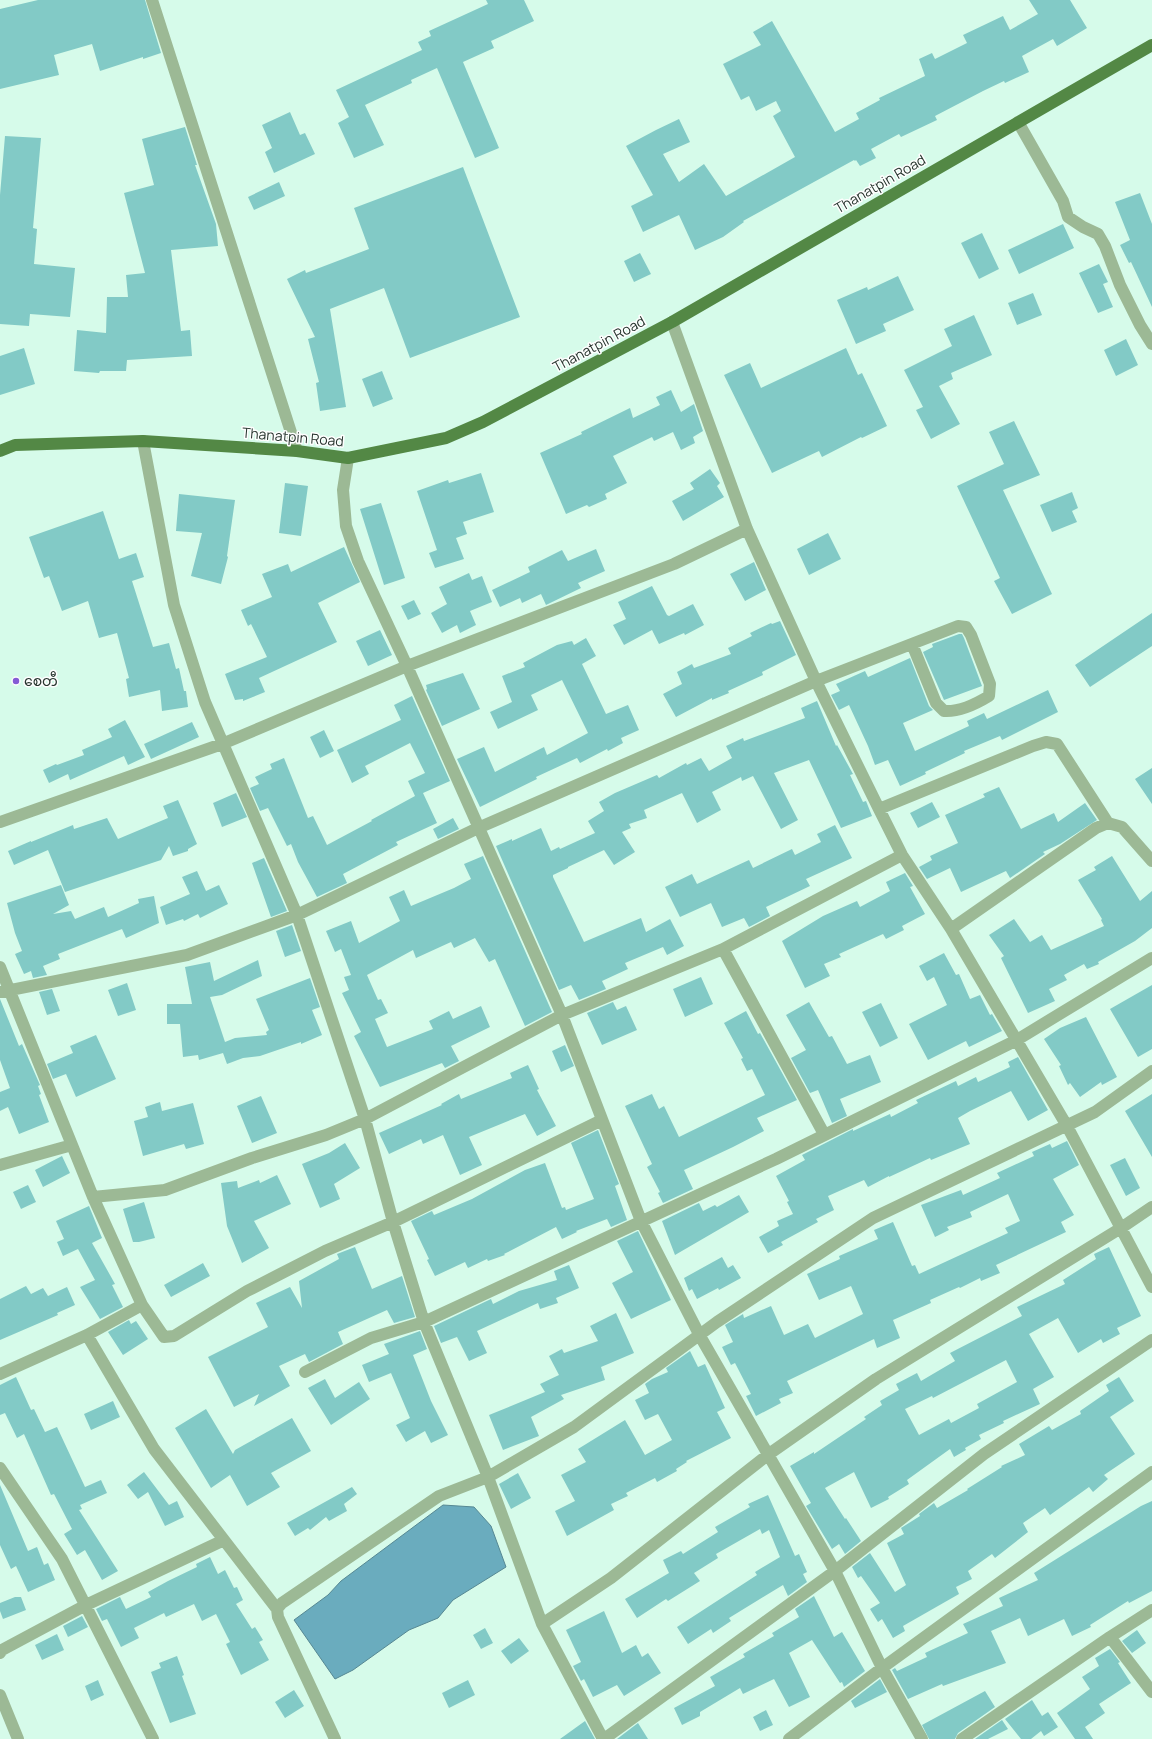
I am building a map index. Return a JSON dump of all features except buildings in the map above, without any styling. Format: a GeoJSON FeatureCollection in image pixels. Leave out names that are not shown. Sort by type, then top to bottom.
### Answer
{"type":"FeatureCollection","features":[{"type":"Feature","properties":{"kind":"main road","name":"Thanatpin Road"},"geometry":{"type":"LineString","coordinates":[[0,451],[15,445],[143,441],[297,450],[348,458],[446,438],[672,322],[1152,45]]}},
{"type":"Feature","properties":{"kind":"street"},"geometry":{"type":"LineString","coordinates":[[152,0],[297,450]]}},
{"type":"Feature","properties":{"kind":"street"},"geometry":{"type":"LineString","coordinates":[[1018,122],[1063,201],[1068,217],[1083,227],[1098,234],[1105,246],[1120,285],[1140,325],[1152,344]]}},
{"type":"Feature","properties":{"kind":"street"},"geometry":{"type":"LineString","coordinates":[[672,322],[747,529],[816,681],[879,809],[902,855],[951,929],[1067,1126],[1152,1287]]}},
{"type":"Feature","properties":{"kind":"street"},"geometry":{"type":"LineString","coordinates":[[143,441],[174,605],[205,702],[297,915],[365,1119],[393,1222],[424,1322],[488,1477],[542,1624],[603,1739],[835,1571],[984,1454],[1152,1340]]}},
{"type":"Feature","properties":{"kind":"street"},"geometry":{"type":"LineString","coordinates":[[348,458],[343,490],[346,526],[358,561],[407,666],[562,1015],[641,1220],[700,1336],[835,1571],[882,1668],[922,1739]]}},
{"type":"Feature","properties":{"kind":"street"},"geometry":{"type":"LineString","coordinates":[[0,822],[222,744],[407,666],[674,564],[747,529]]}},
{"type":"Feature","properties":{"kind":"street"},"geometry":{"type":"LineString","coordinates":[[4,991],[187,955],[297,915],[478,828],[816,681],[958,626],[966,628],[971,634],[990,684],[989,696],[980,702],[952,712],[944,711],[936,703],[912,644]]}},
{"type":"Feature","properties":{"kind":"street"},"geometry":{"type":"LineString","coordinates":[[879,809],[1046,742],[1057,744],[1108,823]]}},
{"type":"Feature","properties":{"kind":"street"},"geometry":{"type":"LineString","coordinates":[[951,929],[1096,828],[1108,823],[1122,827],[1152,861]]}},
{"type":"Feature","properties":{"kind":"street"},"geometry":{"type":"LineString","coordinates":[[93,1197],[165,1190],[252,1158],[326,1135],[365,1119],[562,1015],[723,949],[902,855]]}},
{"type":"Feature","properties":{"kind":"street"},"geometry":{"type":"LineString","coordinates":[[723,949],[824,1134]]}},
{"type":"Feature","properties":{"kind":"street"},"geometry":{"type":"LineString","coordinates":[[305,1372],[371,1338],[424,1322],[641,1220],[776,1159],[1016,1040],[1152,958]]}},
{"type":"Feature","properties":{"kind":"street"},"geometry":{"type":"LineString","coordinates":[[0,966],[4,991],[72,1145],[93,1197],[142,1305],[164,1337],[174,1336],[247,1291],[325,1251],[393,1222],[602,1120]]}},
{"type":"Feature","properties":{"kind":"street"},"geometry":{"type":"LineString","coordinates":[[277,1609],[282,1603],[439,1496],[488,1477],[574,1427],[724,1318],[873,1218],[1095,1112],[1152,1071]]}},
{"type":"Feature","properties":{"kind":"street"},"geometry":{"type":"LineString","coordinates":[[0,1164],[72,1145]]}},
{"type":"Feature","properties":{"kind":"street"},"geometry":{"type":"LineString","coordinates":[[542,1624],[611,1578],[768,1454],[876,1379],[1121,1228],[1152,1207]]}},
{"type":"Feature","properties":{"kind":"street"},"geometry":{"type":"LineString","coordinates":[[0,1374],[87,1335],[142,1305]]}},
{"type":"Feature","properties":{"kind":"street"},"geometry":{"type":"LineString","coordinates":[[87,1335],[154,1449],[277,1609],[278,1617],[335,1739]]}},
{"type":"Feature","properties":{"kind":"street"},"geometry":{"type":"LineString","coordinates":[[0,1468],[62,1559],[153,1739]]}},
{"type":"Feature","properties":{"kind":"street"},"geometry":{"type":"LineString","coordinates":[[790,1739],[882,1668],[1152,1472]]}},
{"type":"Feature","properties":{"kind":"street"},"geometry":{"type":"LineString","coordinates":[[0,1653],[2,1650],[86,1605],[224,1540]]}},
{"type":"Feature","properties":{"kind":"street"},"geometry":{"type":"LineString","coordinates":[[962,1739],[1110,1637],[1152,1610]]}},
{"type":"Feature","properties":{"kind":"street"},"geometry":{"type":"LineString","coordinates":[[1110,1637],[1152,1692]]}},
{"type":"Feature","properties":{"kind":"street"},"geometry":{"type":"LineString","coordinates":[[0,1695],[18,1739]]}},
{"type":"Feature","properties":{"kind":"water"},"geometry":{"type":"Polygon","coordinates":[[[443,1505],[474,1507],[491,1526],[506,1567],[453,1600],[438,1618],[409,1630],[353,1670],[335,1679],[294,1620],[328,1595],[341,1581],[443,1505]]]}},
{"type":"Feature","properties":{"kind":"place","name":"စေတီ"},"geometry":{"type":"Point","coordinates":[16,681]}}]}
